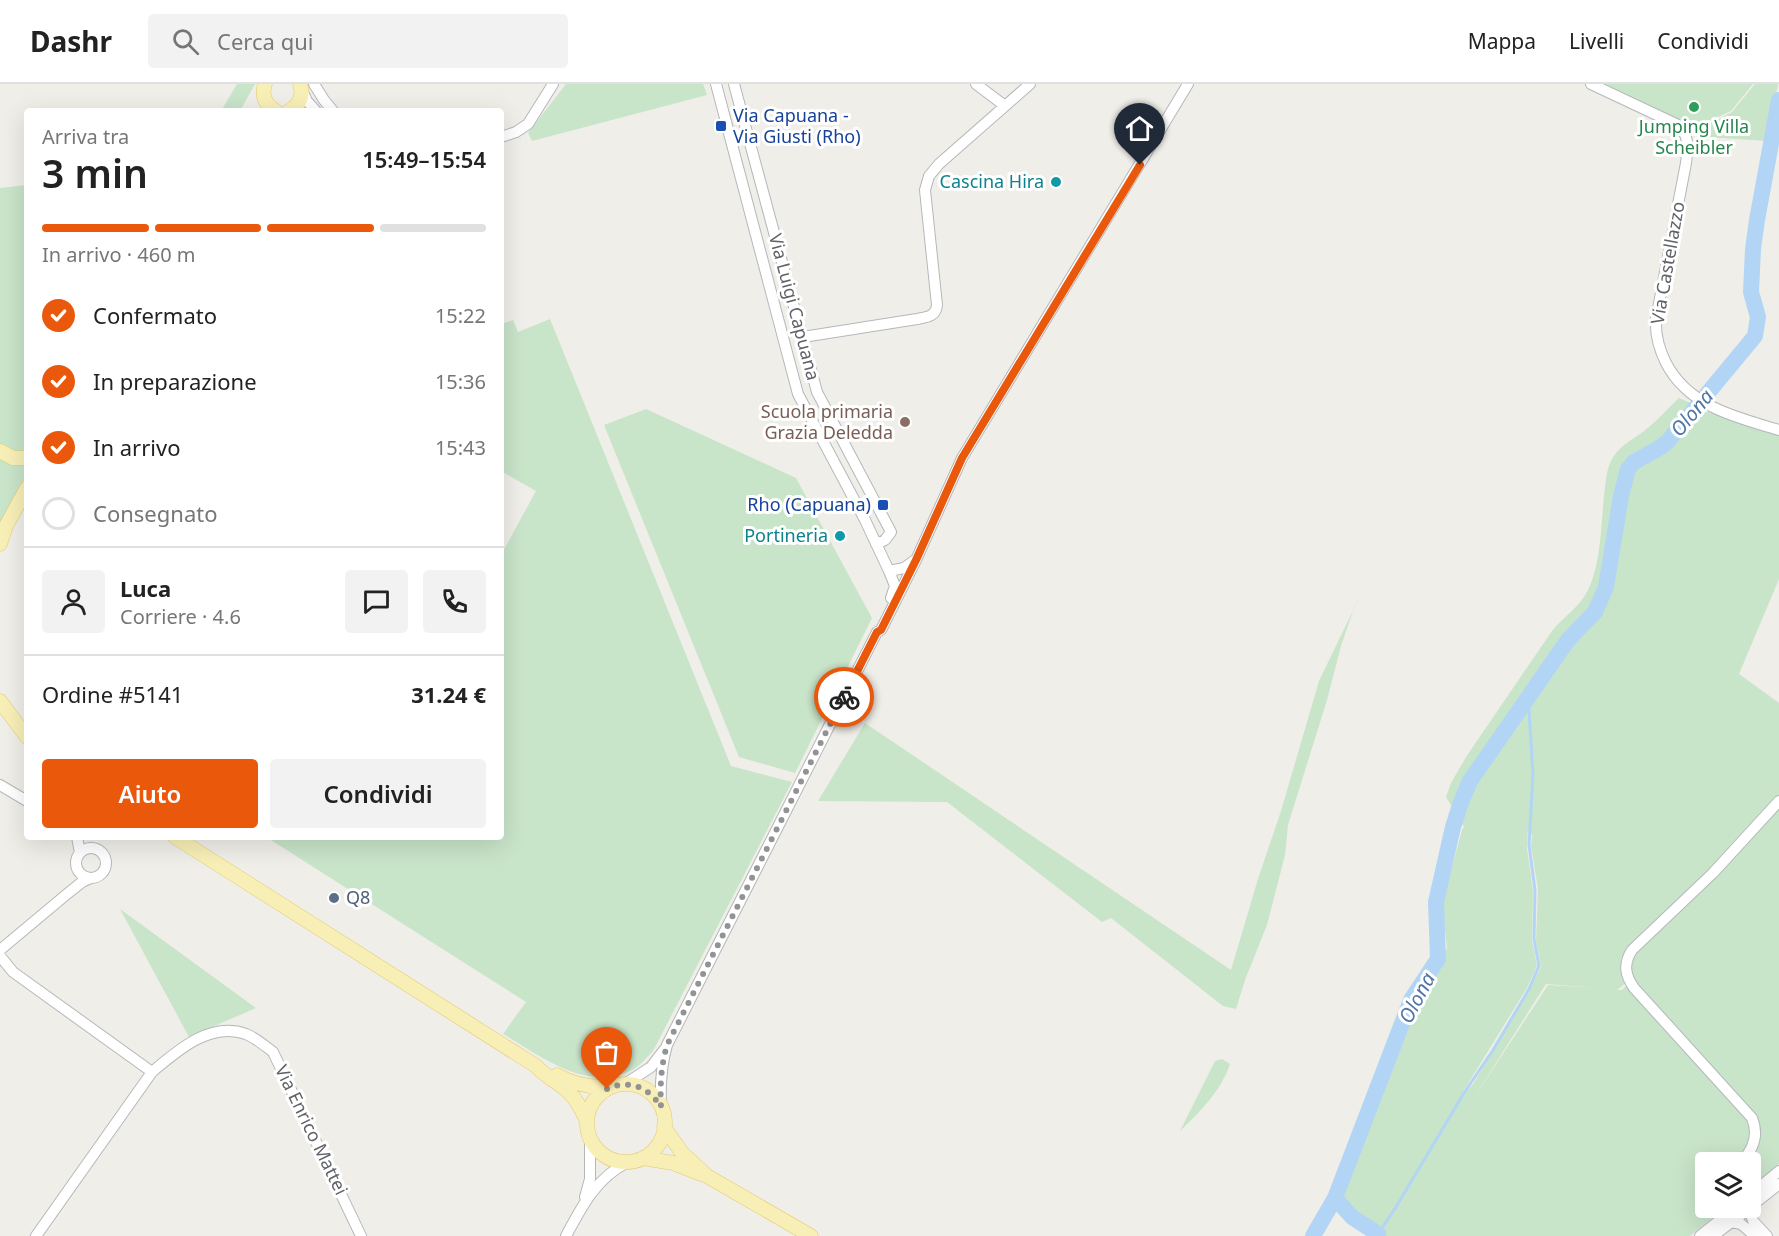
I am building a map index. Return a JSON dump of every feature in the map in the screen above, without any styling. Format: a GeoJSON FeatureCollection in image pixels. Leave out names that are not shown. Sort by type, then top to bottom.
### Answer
{"type":"FeatureCollection","features":[{"type":"Feature","properties":{"kind":"main road"},"geometry":{"type":"LineString","coordinates":[[293,108],[299,104],[306,86]]}},
{"type":"Feature","properties":{"kind":"main road"},"geometry":{"type":"LineString","coordinates":[[255,108],[264,90]]}},
{"type":"Feature","properties":{"kind":"main road"},"geometry":{"type":"LineString","coordinates":[[264,90],[267,104],[272,108]]}},
{"type":"Feature","properties":{"kind":"main road"},"geometry":{"type":"LineString","coordinates":[[0,451],[13,458],[24,458]]}},
{"type":"Feature","properties":{"kind":"main road"},"geometry":{"type":"LineString","coordinates":[[0,544],[6,526],[24,493]]}},
{"type":"Feature","properties":{"kind":"main road"},"geometry":{"type":"LineString","coordinates":[[1,708],[20,735],[24,737]]}},
{"type":"Feature","properties":{"kind":"main road"},"geometry":{"type":"LineString","coordinates":[[180,840],[536,1066],[577,1084],[599,1087],[636,1085],[646,1090],[661,1107],[664,1120],[662,1138],[654,1150],[643,1158],[628,1162],[606,1157],[590,1138],[587,1121],[578,1103],[566,1089],[542,1073],[536,1066]]}},
{"type":"Feature","properties":{"kind":"main road"},"geometry":{"type":"LineString","coordinates":[[587,1121],[589,1109],[601,1092],[619,1085]]}},
{"type":"Feature","properties":{"kind":"main road"},"geometry":{"type":"LineString","coordinates":[[664,1127],[682,1153],[707,1176],[811,1236]]}},
{"type":"Feature","properties":{"kind":"main road"},"geometry":{"type":"LineString","coordinates":[[643,1158],[673,1164],[707,1176]]}},
{"type":"Feature","properties":{"kind":"street"},"geometry":{"type":"LineString","coordinates":[[504,136],[528,124],[553,84]]}},
{"type":"Feature","properties":{"kind":"street","name":"Via Luigi Capuana"},"geometry":{"type":"LineString","coordinates":[[734,84],[817,392],[891,532],[885,540],[876,544]]}},
{"type":"Feature","properties":{"kind":"street"},"geometry":{"type":"LineString","coordinates":[[976,84],[1005,106]]}},
{"type":"Feature","properties":{"kind":"street"},"geometry":{"type":"LineString","coordinates":[[803,337],[917,319],[935,313],[937,305],[926,183],[933,170],[1030,84]]}},
{"type":"Feature","properties":{"kind":"street"},"geometry":{"type":"LineString","coordinates":[[877,632],[881,630],[916,560],[962,458],[1188,84]]}},
{"type":"Feature","properties":{"kind":"street","name":"Via Castellazzo"},"geometry":{"type":"LineString","coordinates":[[1591,84],[1676,124],[1686,135],[1688,150],[1686,163],[1658,307],[1656,329],[1659,346],[1668,366],[1690,394],[1718,410],[1779,430]]}},
{"type":"Feature","properties":{"kind":"street","name":"Via Luigi Capuana"},"geometry":{"type":"LineString","coordinates":[[720,85],[798,394],[889,571]]}},
{"type":"Feature","properties":{"kind":"street"},"geometry":{"type":"LineString","coordinates":[[306,86],[307,101],[313,108]]}},
{"type":"Feature","properties":{"kind":"street"},"geometry":{"type":"LineString","coordinates":[[306,86],[331,108]]}},
{"type":"Feature","properties":{"kind":"street"},"geometry":{"type":"LineString","coordinates":[[619,1085],[651,1067],[667,1045],[877,632],[894,591],[894,583],[889,571],[908,566],[916,560]]}},
{"type":"Feature","properties":{"kind":"street"},"geometry":{"type":"LineString","coordinates":[[0,785],[24,799]]}},
{"type":"Feature","properties":{"kind":"street"},"geometry":{"type":"LineString","coordinates":[[1750,1152],[1756,1131],[1752,1118],[1634,988],[1626,971],[1627,960],[1632,950],[1713,873],[1779,801]]}},
{"type":"Feature","properties":{"kind":"street"},"geometry":{"type":"LineString","coordinates":[[78,840],[80,854]]}},
{"type":"Feature","properties":{"kind":"street"},"geometry":{"type":"LineString","coordinates":[[0,950],[82,882],[104,871],[106,861],[101,853],[88,849],[77,857],[75,882],[67,894]]}},
{"type":"Feature","properties":{"kind":"street"},"geometry":{"type":"LineString","coordinates":[[77,867],[81,875],[91,878]]}},
{"type":"Feature","properties":{"kind":"street"},"geometry":{"type":"LineString","coordinates":[[0,956],[13,972],[152,1072]]}},
{"type":"Feature","properties":{"kind":"street","name":"Via Enrico Mattei"},"geometry":{"type":"LineString","coordinates":[[36,1236],[152,1072],[192,1041],[218,1032],[246,1034],[273,1052],[361,1236]]}},
{"type":"Feature","properties":{"kind":"street"},"geometry":{"type":"LineString","coordinates":[[661,1107],[660,1085],[667,1045]]}},
{"type":"Feature","properties":{"kind":"street"},"geometry":{"type":"LineString","coordinates":[[582,1205],[590,1179],[590,1138]]}},
{"type":"Feature","properties":{"kind":"street"},"geometry":{"type":"LineString","coordinates":[[566,1236],[582,1205],[599,1182],[628,1162]]}},
{"type":"Feature","properties":{"kind":"street"},"geometry":{"type":"LineString","coordinates":[[1761,1186],[1779,1171]]}},
{"type":"Feature","properties":{"kind":"street"},"geometry":{"type":"LineString","coordinates":[[1761,1195],[1779,1178]]}},
{"type":"Feature","properties":{"kind":"street"},"geometry":{"type":"LineString","coordinates":[[1761,1197],[1779,1184]]}},
{"type":"Feature","properties":{"kind":"street"},"geometry":{"type":"LineString","coordinates":[[1700,1236],[1736,1218]]}},
{"type":"Feature","properties":{"kind":"street"},"geometry":{"type":"LineString","coordinates":[[1713,1236],[1736,1218]]}},
{"type":"Feature","properties":{"kind":"street"},"geometry":{"type":"LineString","coordinates":[[1736,1218],[1755,1236]]}},
{"type":"Feature","properties":{"kind":"street"},"geometry":{"type":"LineString","coordinates":[[1752,1218],[1767,1236]]}},
{"type":"Feature","properties":{"kind":"green space"},"geometry":{"type":"Polygon","coordinates":[[[237,84],[255,84],[242,108],[223,108],[237,84]]]}},
{"type":"Feature","properties":{"kind":"green space"},"geometry":{"type":"Polygon","coordinates":[[[566,84],[703,84],[707,95],[532,141],[528,133],[566,84]]]}},
{"type":"Feature","properties":{"kind":"green space","name":"Jumping Villa Scheibler"},"geometry":{"type":"Polygon","coordinates":[[[1604,84],[1753,84],[1731,111],[1705,123],[1701,128],[1690,125],[1604,84]]]}},
{"type":"Feature","properties":{"kind":"green space"},"geometry":{"type":"Polygon","coordinates":[[[1755,84],[1778,84],[1767,141],[1705,137],[1709,124],[1732,112],[1755,84]]]}},
{"type":"Feature","properties":{"kind":"green space"},"geometry":{"type":"Polygon","coordinates":[[[24,185],[24,452],[16,452],[0,444],[0,188],[24,185]]]}},
{"type":"Feature","properties":{"kind":"green space"},"geometry":{"type":"Polygon","coordinates":[[[550,319],[731,766],[792,782],[653,1051],[632,1070],[615,1076],[581,1075],[565,1069],[503,1034],[526,1002],[271,840],[504,840],[504,550],[536,491],[504,473],[504,323],[513,320],[518,332],[550,319]]]}},
{"type":"Feature","properties":{"kind":"green space"},"geometry":{"type":"Polygon","coordinates":[[[1679,398],[1695,405],[1675,429],[1657,445],[1628,463],[1620,473],[1603,584],[1592,609],[1567,635],[1556,651],[1554,663],[1598,615],[1612,588],[1628,485],[1636,469],[1673,446],[1702,410],[1779,435],[1779,579],[1739,674],[1779,703],[1779,797],[1621,958],[1627,982],[1617,990],[1622,990],[1628,984],[1748,1117],[1750,1142],[1744,1152],[1695,1152],[1695,1218],[1711,1219],[1690,1236],[1383,1236],[1377,1228],[1358,1217],[1338,1198],[1353,1170],[1418,1002],[1442,968],[1447,947],[1442,904],[1464,827],[1446,797],[1466,757],[1552,631],[1581,602],[1588,590],[1596,568],[1606,480],[1611,460],[1621,447],[1657,420],[1679,398]],[[1528,829],[1527,848],[1533,891],[1532,940],[1537,966],[1527,988],[1464,1090],[1465,1093],[1473,1084],[1541,967],[1536,940],[1538,889],[1531,846],[1532,835],[1528,829]],[[1546,984],[1472,1101],[1548,985],[1597,988],[1546,984]]]}},
{"type":"Feature","properties":{"kind":"green space"},"geometry":{"type":"Polygon","coordinates":[[[646,409],[796,478],[872,618],[795,773],[739,757],[604,425],[646,409]]]}},
{"type":"Feature","properties":{"kind":"green space"},"geometry":{"type":"Polygon","coordinates":[[[0,454],[24,459],[24,480],[0,522],[0,454]]]}},
{"type":"Feature","properties":{"kind":"green space"},"geometry":{"type":"Polygon","coordinates":[[[1353,610],[1288,825],[1285,855],[1267,925],[1236,1009],[1223,1006],[1111,918],[1102,922],[947,802],[818,801],[865,723],[1231,970],[1319,681],[1353,610]]]}},
{"type":"Feature","properties":{"kind":"green space"},"geometry":{"type":"Polygon","coordinates":[[[1779,806],[1779,1164],[1761,1180],[1761,1152],[1750,1152],[1759,1125],[1635,983],[1631,966],[1637,950],[1779,806]]]}},
{"type":"Feature","properties":{"kind":"green space"},"geometry":{"type":"Polygon","coordinates":[[[120,909],[256,1008],[189,1037],[120,909]]]}},
{"type":"Feature","properties":{"kind":"green space"},"geometry":{"type":"Polygon","coordinates":[[[1222,1059],[1230,1064],[1221,1083],[1202,1109],[1180,1131],[1215,1061],[1222,1059]]]}},
{"type":"Feature","properties":{"kind":"waterway","name":"Olona"},"geometry":{"type":"LineString","coordinates":[[1313,1236],[1335,1198],[1411,1000],[1438,959],[1436,902],[1453,827],[1470,781],[1568,640],[1595,612],[1606,587],[1621,496],[1628,469],[1634,462],[1668,441],[1755,336],[1758,317],[1751,292],[1753,249],[1779,100]]}},
{"type":"Feature","properties":{"kind":"waterway","name":"Olona"},"geometry":{"type":"LineString","coordinates":[[1378,1234],[1464,1093],[1493,1050],[1529,989],[1539,966],[1534,939],[1535,890],[1529,845],[1533,774],[1528,695]]}},
{"type":"Feature","properties":{"kind":"waterway"},"geometry":{"type":"LineString","coordinates":[[1335,1198],[1352,1217],[1378,1236]]}},
{"type":"Feature","properties":{"kind":"way so far"},"geometry":{"type":"LineString","coordinates":[[607,1089],[625,1084],[636,1085],[652,1094],[661,1107],[660,1085],[667,1045],[844,697]]}},
{"type":"Feature","properties":{"kind":"place","name":"Jumping Villa Scheibler"},"geometry":{"type":"Point","coordinates":[1694,107]}},
{"type":"Feature","properties":{"kind":"place","name":"Via Capuana - Via Giusti (Rho)"},"geometry":{"type":"Point","coordinates":[721,126]}},
{"type":"Feature","properties":{"kind":"place","name":"Cascina Hira"},"geometry":{"type":"Point","coordinates":[1056,182]}},
{"type":"Feature","properties":{"kind":"place","name":"Scuola primaria Grazia Deledda"},"geometry":{"type":"Point","coordinates":[905,422]}},
{"type":"Feature","properties":{"kind":"place","name":"Rho (Capuana)"},"geometry":{"type":"Point","coordinates":[883,505]}},
{"type":"Feature","properties":{"kind":"place","name":"Portineria"},"geometry":{"type":"Point","coordinates":[840,536]}},
{"type":"Feature","properties":{"kind":"place","name":"Q8"},"geometry":{"type":"Point","coordinates":[334,898]}},
{"type":"Feature","properties":{"kind":"route"},"geometry":{"type":"LineString","coordinates":[[844,697],[916,560],[962,458],[1140,165]]}}]}
